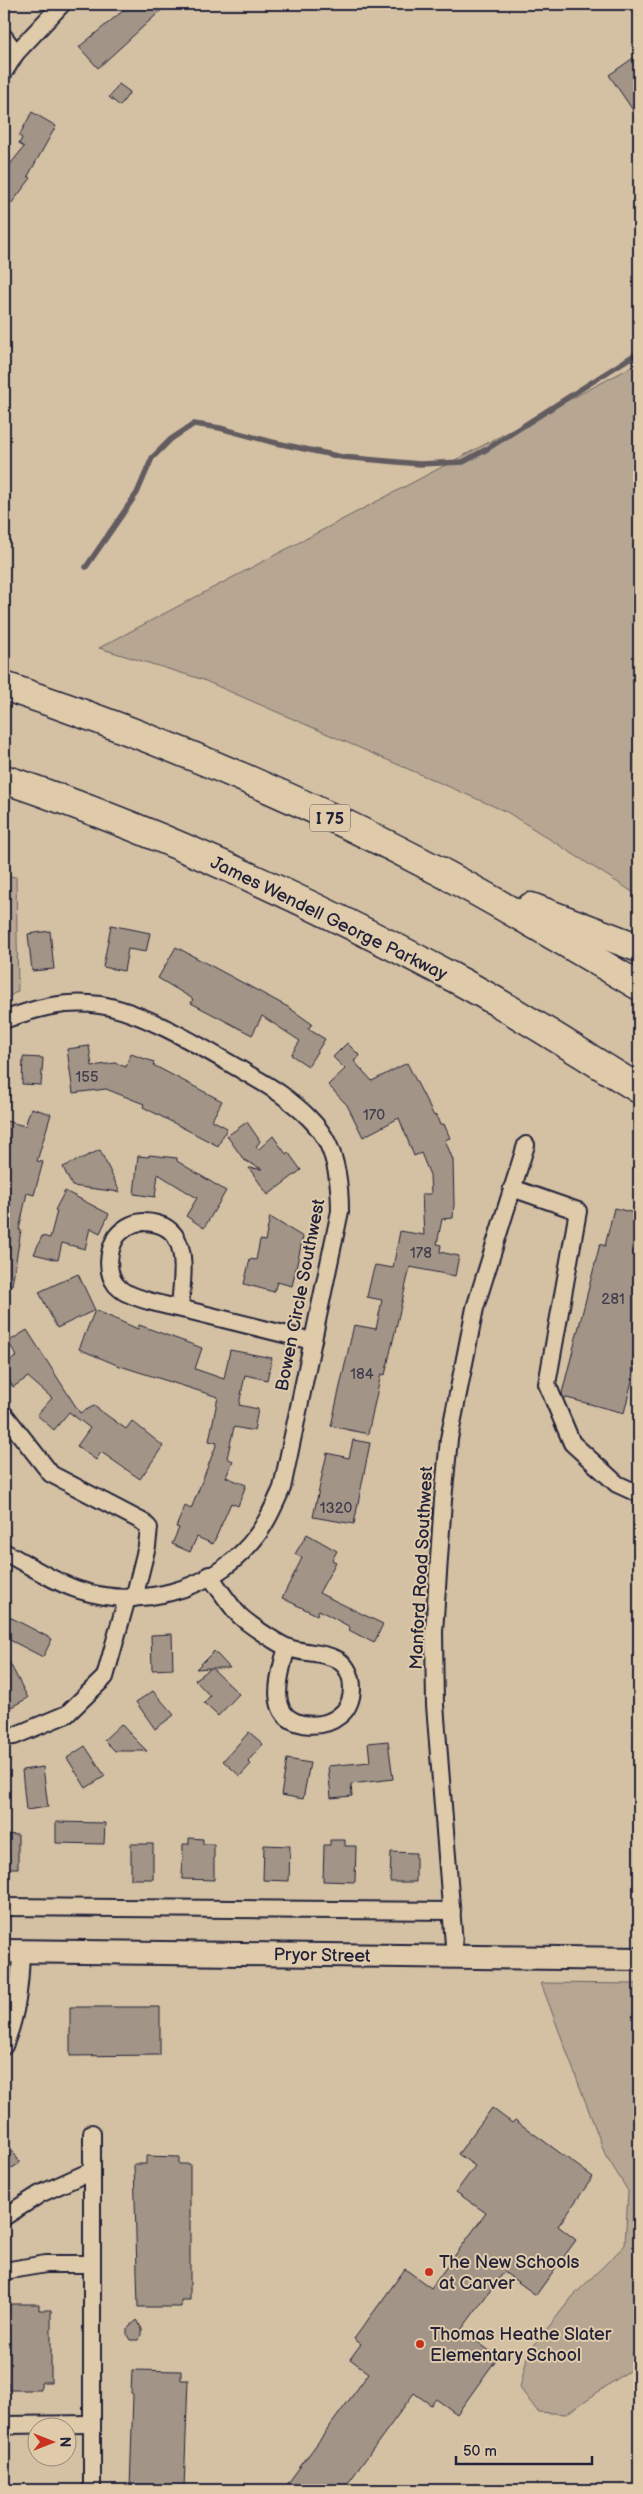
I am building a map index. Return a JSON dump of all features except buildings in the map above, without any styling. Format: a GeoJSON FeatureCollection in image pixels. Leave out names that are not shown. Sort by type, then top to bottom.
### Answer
{"type":"FeatureCollection","features":[{"type":"Feature","properties":{"kind":"highway","name":"I 75"},"geometry":{"type":"LineString","coordinates":[[4,686],[78,712],[210,764],[281,795],[438,871],[527,919],[639,986]]}},
{"type":"Feature","properties":{"kind":"highway","name":"James Wendell George Parkway"},"geometry":{"type":"LineString","coordinates":[[4,779],[155,836],[306,902],[456,979],[639,1088]]}},
{"type":"Feature","properties":{"kind":"highway"},"geometry":{"type":"LineString","coordinates":[[438,871],[639,948]]}},
{"type":"Feature","properties":{"kind":"main road","name":"Pryor Street"},"geometry":{"type":"LineString","coordinates":[[12,1951],[639,1959]]}},
{"type":"Feature","properties":{"kind":"street"},"geometry":{"type":"LineString","coordinates":[[4,72],[16,53],[62,4]]}},
{"type":"Feature","properties":{"kind":"street"},"geometry":{"type":"LineString","coordinates":[[4,37],[16,53]]}},
{"type":"Feature","properties":{"kind":"street","name":"Bowen Circle Southwest"},"geometry":{"type":"LineString","coordinates":[[4,1020],[37,1007],[66,1003],[100,1005],[133,1014],[222,1059],[281,1094],[309,1118],[328,1144],[339,1180],[340,1211],[282,1488],[268,1520],[249,1544],[227,1564],[196,1583],[166,1594],[130,1598],[102,1596],[77,1589],[4,1552]]}},
{"type":"Feature","properties":{"kind":"street","name":"Manford Road Southwest"},"geometry":{"type":"LineString","coordinates":[[454,1957],[452,1911],[443,1830],[435,1696],[434,1632],[443,1500],[449,1439],[475,1308],[526,1145]]}},
{"type":"Feature","properties":{"kind":"street"},"geometry":{"type":"LineString","coordinates":[[512,1188],[578,1211],[547,1384],[572,1443],[617,1484],[639,1494]]}},
{"type":"Feature","properties":{"kind":"street"},"geometry":{"type":"LineString","coordinates":[[180,1308],[183,1258],[181,1244],[172,1232],[158,1225],[142,1222],[130,1226],[117,1235],[110,1249],[110,1269],[117,1286],[128,1294],[180,1308],[312,1341]]}},
{"type":"Feature","properties":{"kind":"street"},"geometry":{"type":"LineString","coordinates":[[4,1414],[51,1474],[143,1522],[149,1528],[147,1546],[105,1677],[66,1714],[14,1736],[4,1737]]}},
{"type":"Feature","properties":{"kind":"street"},"geometry":{"type":"LineString","coordinates":[[209,1575],[240,1616],[287,1647],[316,1652],[339,1660],[349,1673],[353,1688],[350,1702],[341,1716],[315,1726],[296,1723],[284,1714],[279,1704],[277,1684],[287,1647]]}},
{"type":"Feature","properties":{"kind":"street"},"geometry":{"type":"LineString","coordinates":[[4,1907],[452,1911]]}},
{"type":"Feature","properties":{"kind":"street"},"geometry":{"type":"LineString","coordinates":[[4,2046],[13,2023],[18,1994],[12,1951]]}},
{"type":"Feature","properties":{"kind":"street"},"geometry":{"type":"LineString","coordinates":[[92,2133],[92,2490]]}},
{"type":"Feature","properties":{"kind":"street"},"geometry":{"type":"LineString","coordinates":[[4,2217],[40,2194],[91,2171]]}},
{"type":"Feature","properties":{"kind":"street"},"geometry":{"type":"LineString","coordinates":[[4,2271],[46,2264],[91,2264]]}},
{"type":"Feature","properties":{"kind":"street"},"geometry":{"type":"LineString","coordinates":[[4,2425],[91,2424]]}},
{"type":"Feature","properties":{"kind":"shaded area"},"geometry":{"type":"Polygon","coordinates":[[[639,363],[639,896],[507,812],[201,679],[99,648],[639,363]]]}},
{"type":"Feature","properties":{"kind":"shaded area"},"geometry":{"type":"Polygon","coordinates":[[[4,875],[16,877],[18,991],[4,1000],[4,875]]]}},
{"type":"Feature","properties":{"kind":"shaded area"},"geometry":{"type":"Polygon","coordinates":[[[541,1983],[639,1984],[639,2364],[566,2414],[538,2412],[520,2388],[528,2353],[573,2296],[625,2245],[628,2191],[605,2154],[541,1983]]]}},
{"type":"Feature","properties":{"kind":"waterway"},"geometry":{"type":"LineString","coordinates":[[86,567],[137,493],[152,458],[171,439],[194,424],[220,428],[272,442],[342,457],[420,464],[463,462],[487,449],[639,352]]}},
{"type":"Feature","properties":{"kind":"place","name":"The New Schools at Carver"},"geometry":{"type":"Point","coordinates":[429,2272]}},
{"type":"Feature","properties":{"kind":"place","name":"Thomas Heathe Slater Elementary School"},"geometry":{"type":"Point","coordinates":[420,2344]}}]}
